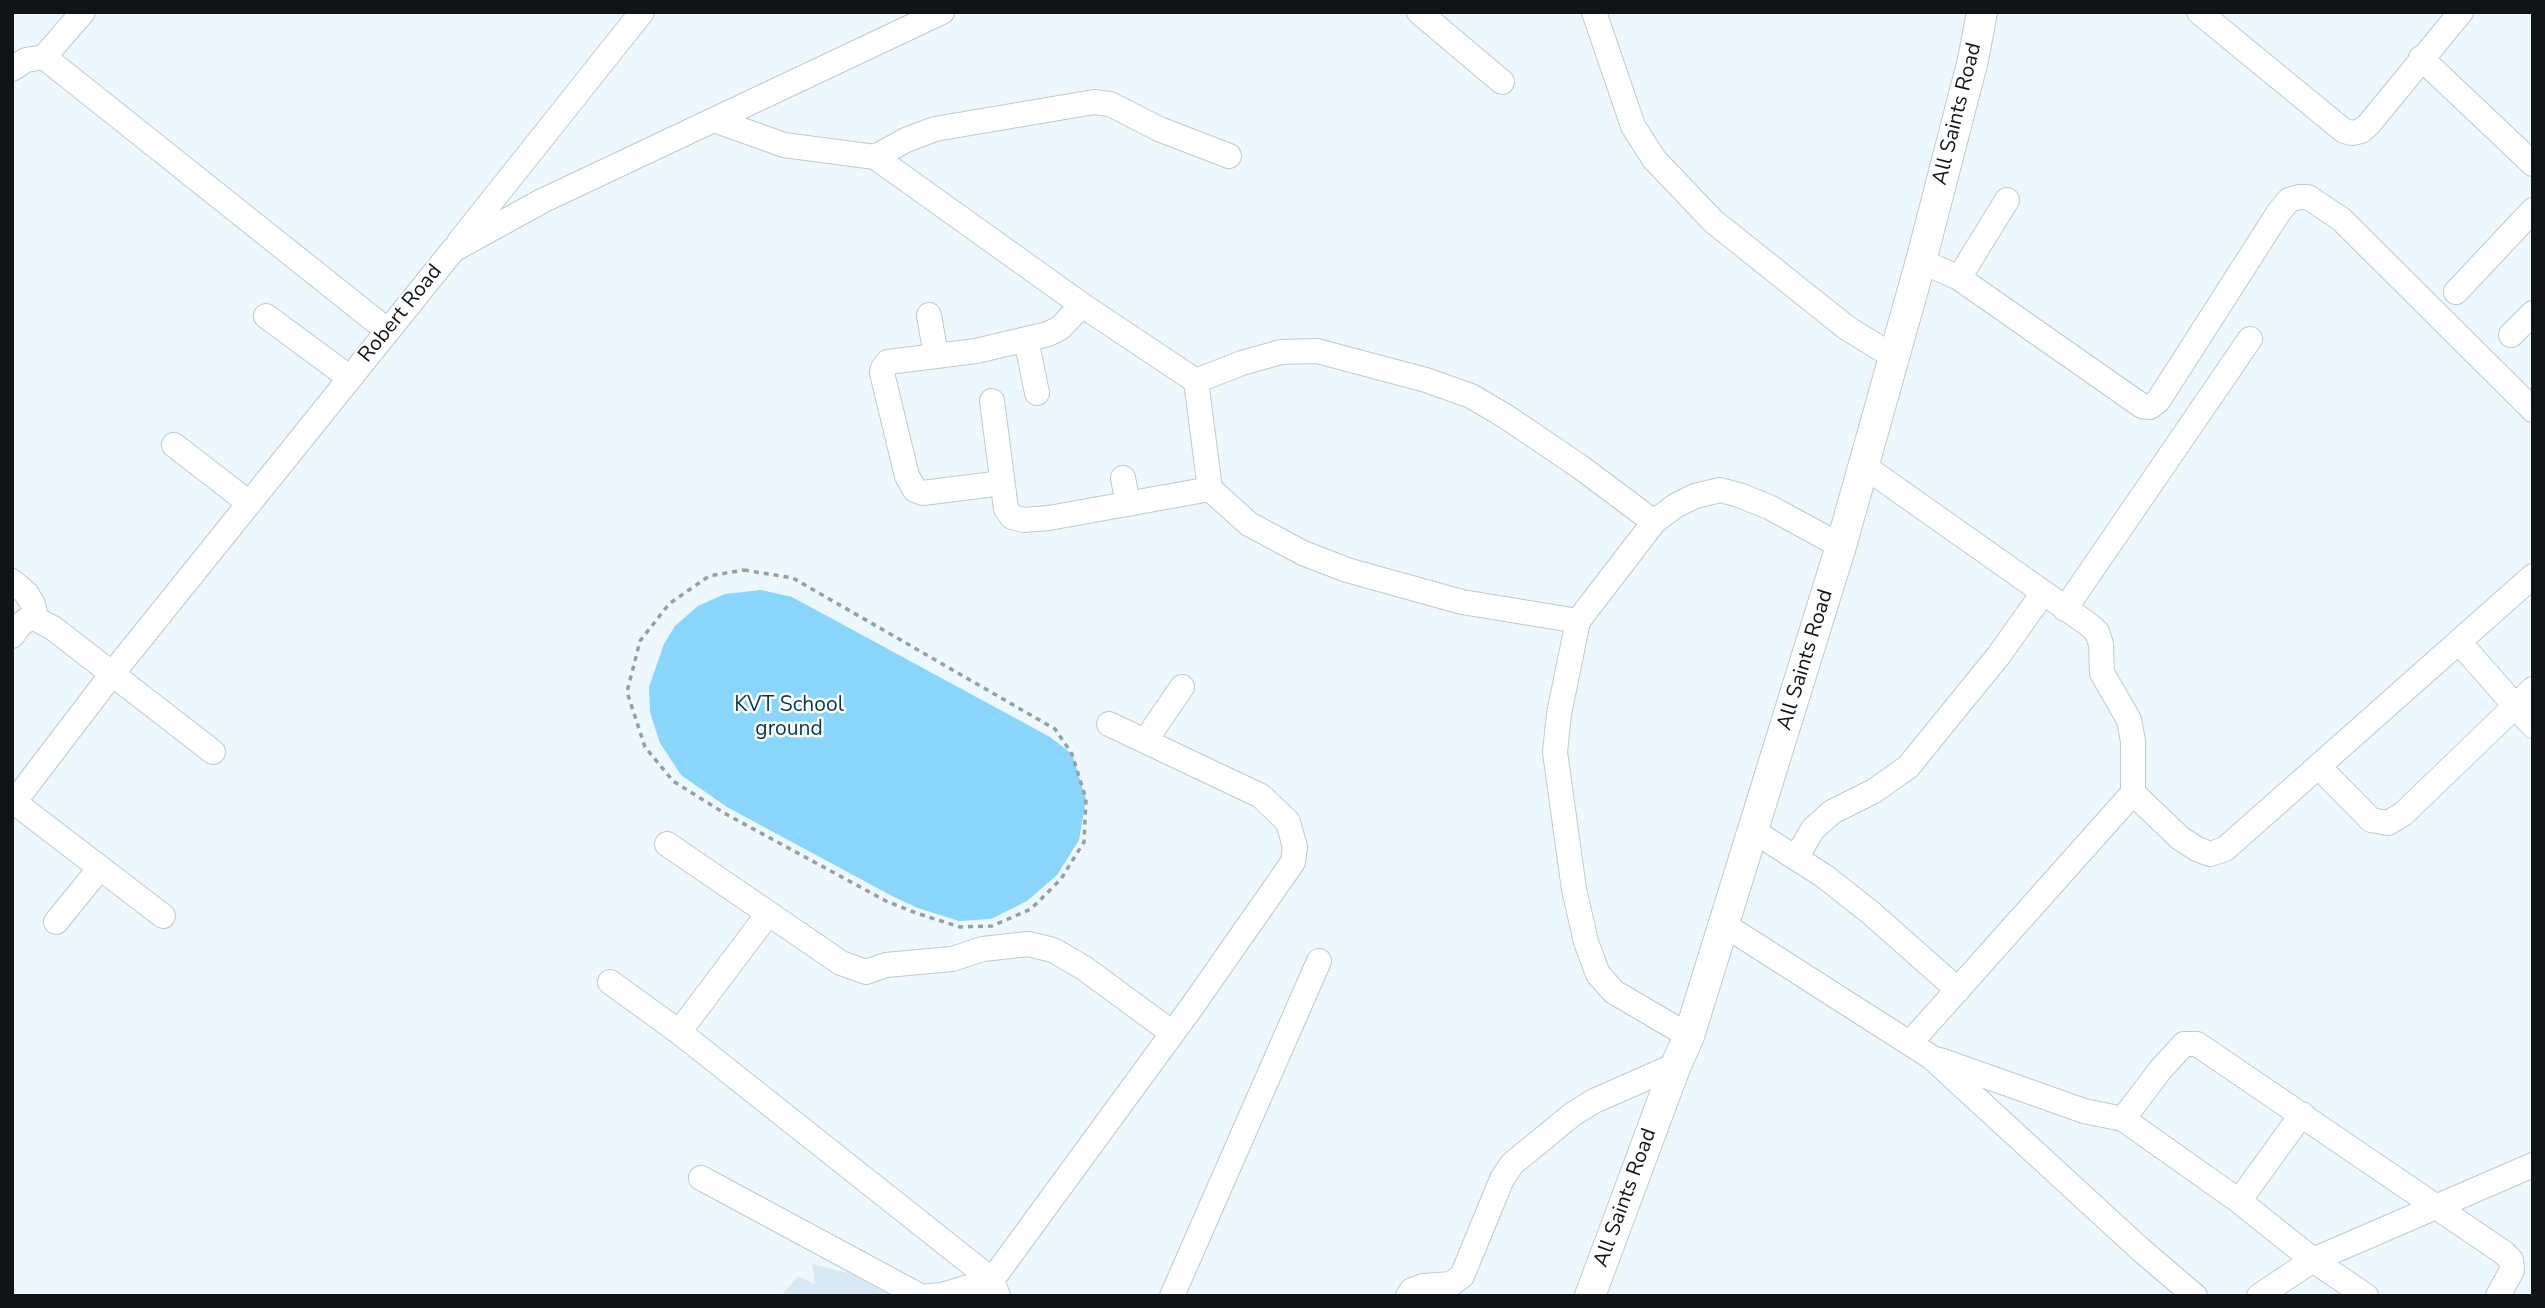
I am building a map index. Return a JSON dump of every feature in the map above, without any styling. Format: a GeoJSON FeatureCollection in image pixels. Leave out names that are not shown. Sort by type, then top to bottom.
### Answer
{"type":"FeatureCollection","features":[{"type":"Feature","properties":{"kind":"main road","name":"All Saints Road"},"geometry":{"type":"LineString","coordinates":[[1590,1296],[1689,1036],[1841,546],[1921,261],[1973,60],[1982,12]]}},
{"type":"Feature","properties":{"kind":"street"},"geometry":{"type":"LineString","coordinates":[[12,69],[26,60],[44,57],[83,12]]}},
{"type":"Feature","properties":{"kind":"street"},"geometry":{"type":"LineString","coordinates":[[453,250],[642,12]]}},
{"type":"Feature","properties":{"kind":"street","name":"Robert Road"},"geometry":{"type":"LineString","coordinates":[[13,804],[112,674],[453,250],[542,201],[942,12]]}},
{"type":"Feature","properties":{"kind":"street"},"geometry":{"type":"LineString","coordinates":[[1419,12],[1502,82]]}},
{"type":"Feature","properties":{"kind":"street"},"geometry":{"type":"LineString","coordinates":[[1594,12],[1633,126],[1654,159],[1713,220],[1847,328],[1894,357]]}},
{"type":"Feature","properties":{"kind":"street"},"geometry":{"type":"LineString","coordinates":[[2199,12],[2344,131],[2361,131],[2369,124],[2461,12]]}},
{"type":"Feature","properties":{"kind":"street"},"geometry":{"type":"LineString","coordinates":[[44,57],[388,331]]}},
{"type":"Feature","properties":{"kind":"street"},"geometry":{"type":"LineString","coordinates":[[2421,58],[2533,164]]}},
{"type":"Feature","properties":{"kind":"street"},"geometry":{"type":"LineString","coordinates":[[875,157],[906,140],[936,129],[1094,102],[1110,104],[1159,129],[1229,156]]}},
{"type":"Feature","properties":{"kind":"street"},"geometry":{"type":"LineString","coordinates":[[714,120],[783,145],[875,157],[1082,305],[1196,381],[1210,489],[1249,524],[1303,553],[1348,570],[1462,602],[1578,621]]}},
{"type":"Feature","properties":{"kind":"street"},"geometry":{"type":"LineString","coordinates":[[1921,261],[1959,278],[2142,406],[2150,407],[2158,401],[2279,212],[2290,200],[2308,197],[2341,219],[2533,410]]}},
{"type":"Feature","properties":{"kind":"street"},"geometry":{"type":"LineString","coordinates":[[1959,278],[2007,200]]}},
{"type":"Feature","properties":{"kind":"street"},"geometry":{"type":"LineString","coordinates":[[2456,292],[2533,210]]}},
{"type":"Feature","properties":{"kind":"street"},"geometry":{"type":"LineString","coordinates":[[1002,483],[923,493],[911,485],[882,373],[888,362],[976,351],[1048,334],[1060,328],[1082,305]]}},
{"type":"Feature","properties":{"kind":"street"},"geometry":{"type":"LineString","coordinates":[[2511,335],[2533,313]]}},
{"type":"Feature","properties":{"kind":"street"},"geometry":{"type":"LineString","coordinates":[[929,315],[936,356]]}},
{"type":"Feature","properties":{"kind":"street"},"geometry":{"type":"LineString","coordinates":[[266,316],[350,379]]}},
{"type":"Feature","properties":{"kind":"street"},"geometry":{"type":"LineString","coordinates":[[1026,339],[1037,393]]}},
{"type":"Feature","properties":{"kind":"street"},"geometry":{"type":"LineString","coordinates":[[2065,609],[2250,339]]}},
{"type":"Feature","properties":{"kind":"street"},"geometry":{"type":"LineString","coordinates":[[1196,381],[1242,363],[1281,352],[1305,351],[1317,351],[1426,380],[1471,396],[1505,416],[1579,466],[1654,522]]}},
{"type":"Feature","properties":{"kind":"street"},"geometry":{"type":"LineString","coordinates":[[992,401],[1006,509],[1012,517],[1024,520],[1049,518],[1210,489]]}},
{"type":"Feature","properties":{"kind":"street"},"geometry":{"type":"LineString","coordinates":[[174,445],[250,503]]}},
{"type":"Feature","properties":{"kind":"street"},"geometry":{"type":"LineString","coordinates":[[1864,466],[2096,632],[2101,644],[2102,673],[2129,720],[2133,741],[2133,793],[1911,1042]]}},
{"type":"Feature","properties":{"kind":"street"},"geometry":{"type":"LineString","coordinates":[[1123,478],[1128,504]]}},
{"type":"Feature","properties":{"kind":"street"},"geometry":{"type":"LineString","coordinates":[[1689,1036],[1614,992],[1598,974],[1586,942],[1574,889],[1555,752],[1559,714],[1578,621],[1654,522],[1675,506],[1695,496],[1720,490],[1739,495],[1769,507],[1841,546]]}},
{"type":"Feature","properties":{"kind":"street"},"geometry":{"type":"LineString","coordinates":[[2133,793],[2180,838],[2197,849],[2210,853],[2225,849],[2533,576]]}},
{"type":"Feature","properties":{"kind":"street"},"geometry":{"type":"LineString","coordinates":[[12,581],[26,593],[33,604],[36,619]]}},
{"type":"Feature","properties":{"kind":"street"},"geometry":{"type":"LineString","coordinates":[[1796,858],[1813,829],[1832,812],[1874,791],[1908,767],[1998,655],[2043,593]]}},
{"type":"Feature","properties":{"kind":"street"},"geometry":{"type":"LineString","coordinates":[[12,636],[25,620],[36,619],[53,628],[213,752]]}},
{"type":"Feature","properties":{"kind":"street"},"geometry":{"type":"LineString","coordinates":[[2459,642],[2533,726]]}},
{"type":"Feature","properties":{"kind":"street"},"geometry":{"type":"LineString","coordinates":[[1145,741],[1182,687]]}},
{"type":"Feature","properties":{"kind":"street"},"geometry":{"type":"LineString","coordinates":[[2319,767],[2371,820],[2388,822],[2403,814],[2533,689]]}},
{"type":"Feature","properties":{"kind":"street"},"geometry":{"type":"LineString","coordinates":[[928,1296],[995,1288],[1171,1032],[1293,862],[1295,847],[1288,821],[1261,796],[1109,724]]}},
{"type":"Feature","properties":{"kind":"street"},"geometry":{"type":"LineString","coordinates":[[13,804],[163,916]]}},
{"type":"Feature","properties":{"kind":"street"},"geometry":{"type":"LineString","coordinates":[[1752,830],[1824,876],[1958,990]]}},
{"type":"Feature","properties":{"kind":"street"},"geometry":{"type":"LineString","coordinates":[[667,845],[841,963],[866,972],[886,965],[952,959],[994,948],[1028,944],[1053,950],[1084,968],[1171,1032]]}},
{"type":"Feature","properties":{"kind":"street"},"geometry":{"type":"LineString","coordinates":[[56,922],[100,868]]}},
{"type":"Feature","properties":{"kind":"street"},"geometry":{"type":"LineString","coordinates":[[678,1032],[768,914]]}},
{"type":"Feature","properties":{"kind":"street"},"geometry":{"type":"LineString","coordinates":[[1723,924],[1931,1057],[2195,1296]]}},
{"type":"Feature","properties":{"kind":"street"},"geometry":{"type":"LineString","coordinates":[[1172,1296],[1319,961]]}},
{"type":"Feature","properties":{"kind":"street"},"geometry":{"type":"LineString","coordinates":[[610,982],[678,1032],[995,1288]]}},
{"type":"Feature","properties":{"kind":"street"},"geometry":{"type":"LineString","coordinates":[[2123,1119],[2184,1044],[2197,1044],[2504,1252],[2511,1260],[2512,1270],[2498,1296]]}},
{"type":"Feature","properties":{"kind":"street"},"geometry":{"type":"LineString","coordinates":[[1931,1057],[2084,1111],[2123,1119],[2239,1201],[2313,1260],[2366,1296]]}},
{"type":"Feature","properties":{"kind":"street"},"geometry":{"type":"LineString","coordinates":[[1408,1296],[1412,1290],[1423,1286],[1451,1284],[1462,1276],[1502,1179],[1511,1164],[1573,1114],[1594,1101],[1676,1065]]}},
{"type":"Feature","properties":{"kind":"street"},"geometry":{"type":"LineString","coordinates":[[2239,1201],[2302,1114]]}},
{"type":"Feature","properties":{"kind":"street"},"geometry":{"type":"LineString","coordinates":[[2259,1296],[2313,1260],[2533,1165]]}},
{"type":"Feature","properties":{"kind":"street"},"geometry":{"type":"LineString","coordinates":[[701,1178],[920,1296]]}},
{"type":"Feature","properties":{"kind":"path"},"geometry":{"type":"LineString","coordinates":[[744,570],[793,578],[1055,729],[1072,754],[1086,799],[1084,842],[1061,879],[1031,909],[992,926],[960,927],[886,901],[724,813],[673,781],[645,747],[627,692],[640,642],[669,604],[709,576],[744,570]]}},
{"type":"Feature","properties":{"kind":"shaded area"},"geometry":{"type":"Polygon","coordinates":[[[812,1264],[852,1274],[891,1296],[781,1296],[798,1276],[815,1284],[812,1264]]]}},
{"type":"Feature","properties":{"kind":"green space","name":"KVT School ground"},"geometry":{"type":"Polygon","coordinates":[[[761,590],[792,597],[1050,737],[1072,754],[1086,799],[1079,840],[1057,875],[1027,901],[991,919],[959,921],[894,897],[727,807],[681,775],[660,743],[650,712],[649,687],[664,644],[675,626],[698,606],[725,594],[761,590]]]}}]}
